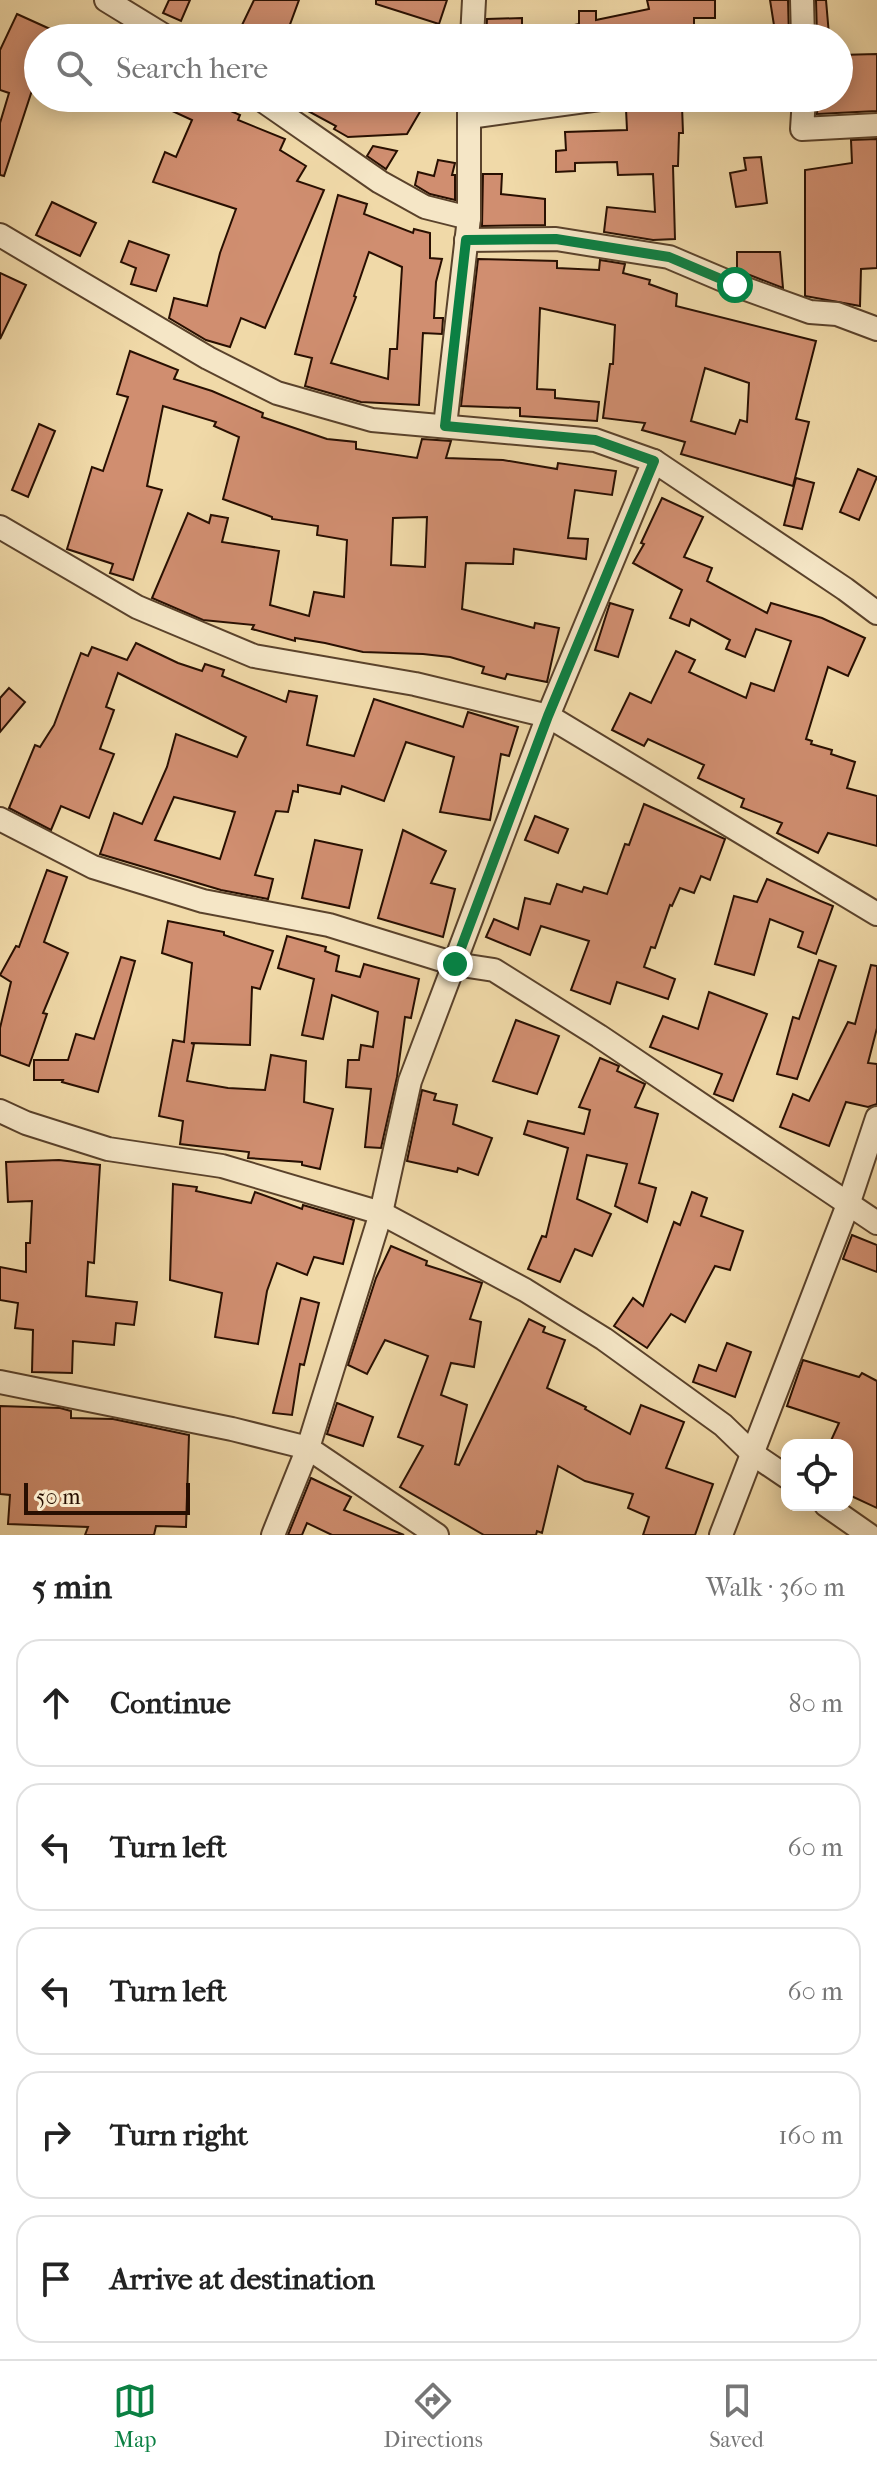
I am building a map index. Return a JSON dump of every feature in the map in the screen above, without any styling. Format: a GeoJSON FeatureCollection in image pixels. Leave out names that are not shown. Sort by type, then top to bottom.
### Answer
{"type":"FeatureCollection","features":[{"type":"Feature","properties":{"kind":"street"},"geometry":{"type":"LineString","coordinates":[[106,0],[145,24]]}},
{"type":"Feature","properties":{"kind":"street"},"geometry":{"type":"LineString","coordinates":[[473,24],[474,0]]}},
{"type":"Feature","properties":{"kind":"street"},"geometry":{"type":"LineString","coordinates":[[802,0],[803,24]]}},
{"type":"Feature","properties":{"kind":"street"},"geometry":{"type":"LineString","coordinates":[[279,112],[380,182],[467,229],[669,257],[810,312],[837,314],[877,329]]}},
{"type":"Feature","properties":{"kind":"street"},"geometry":{"type":"LineString","coordinates":[[445,426],[467,229],[469,112]]}},
{"type":"Feature","properties":{"kind":"street"},"geometry":{"type":"LineString","coordinates":[[803,112],[802,129],[877,125]]}},
{"type":"Feature","properties":{"kind":"street"},"geometry":{"type":"LineString","coordinates":[[0,235],[208,358],[277,393],[372,420],[595,440],[654,461],[833,580],[877,613]]}},
{"type":"Feature","properties":{"kind":"street"},"geometry":{"type":"LineString","coordinates":[[273,1535],[308,1448],[381,1213],[410,1081],[548,716],[654,461]]}},
{"type":"Feature","properties":{"kind":"street"},"geometry":{"type":"LineString","coordinates":[[0,527],[137,607],[254,656],[415,684],[548,716],[877,914]]}},
{"type":"Feature","properties":{"kind":"street"},"geometry":{"type":"LineString","coordinates":[[0,819],[93,867],[203,901],[329,925],[455,964],[494,970],[599,1036],[877,1223]]}},
{"type":"Feature","properties":{"kind":"street"},"geometry":{"type":"LineString","coordinates":[[0,1111],[26,1123],[108,1149],[222,1166],[381,1213],[525,1290],[604,1339],[723,1425],[753,1454],[781,1473]]}},
{"type":"Feature","properties":{"kind":"street"},"geometry":{"type":"LineString","coordinates":[[721,1535],[849,1202],[877,1118]]}},
{"type":"Feature","properties":{"kind":"street"},"geometry":{"type":"LineString","coordinates":[[0,1382],[232,1429],[308,1448],[437,1535]]}},
{"type":"Feature","properties":{"kind":"street"},"geometry":{"type":"LineString","coordinates":[[835,1511],[869,1535]]}},
{"type":"Feature","properties":{"kind":"building"},"geometry":{"type":"Polygon","coordinates":[[[169,0],[190,0],[181,21],[163,13],[169,0]]]}},
{"type":"Feature","properties":{"kind":"building"},"geometry":{"type":"Polygon","coordinates":[[[254,0],[299,0],[290,24],[242,24],[254,0]]]}},
{"type":"Feature","properties":{"kind":"building"},"geometry":{"type":"Polygon","coordinates":[[[376,0],[447,0],[439,24],[376,4],[376,0]]]}},
{"type":"Feature","properties":{"kind":"building"},"geometry":{"type":"Polygon","coordinates":[[[647,0],[715,0],[715,18],[694,18],[694,24],[579,24],[579,11],[596,11],[596,20],[649,9],[647,0]]]}},
{"type":"Feature","properties":{"kind":"building"},"geometry":{"type":"Polygon","coordinates":[[[770,0],[788,0],[789,24],[774,24],[770,0]]]}},
{"type":"Feature","properties":{"kind":"building"},"geometry":{"type":"Polygon","coordinates":[[[816,0],[826,0],[828,24],[817,24],[816,0]]]}},
{"type":"Feature","properties":{"kind":"building"},"geometry":{"type":"Polygon","coordinates":[[[17,14],[39,24],[24,24],[25,112],[4,176],[0,175],[0,123],[9,93],[0,90],[0,50],[17,14]]]}},
{"type":"Feature","properties":{"kind":"building"},"geometry":{"type":"Polygon","coordinates":[[[522,18],[522,24],[487,24],[487,19],[522,18]]]}},
{"type":"Feature","properties":{"kind":"building"},"geometry":{"type":"Polygon","coordinates":[[[877,54],[877,111],[817,114],[853,112],[853,55],[877,54]]]}},
{"type":"Feature","properties":{"kind":"building"},"geometry":{"type":"Polygon","coordinates":[[[175,112],[233,112],[240,115],[238,120],[285,139],[280,150],[306,166],[297,181],[324,190],[265,328],[241,318],[230,347],[206,340],[169,318],[174,298],[207,306],[220,253],[236,209],[153,182],[165,152],[176,157],[192,120],[175,112]]]}},
{"type":"Feature","properties":{"kind":"building"},"geometry":{"type":"Polygon","coordinates":[[[310,112],[420,112],[407,134],[348,137],[334,129],[336,126],[310,112]]]}},
{"type":"Feature","properties":{"kind":"building"},"geometry":{"type":"Polygon","coordinates":[[[626,112],[682,112],[683,133],[679,133],[678,166],[673,166],[675,239],[653,240],[604,232],[607,207],[655,212],[653,174],[618,175],[617,162],[575,163],[575,171],[556,172],[556,151],[566,150],[565,132],[627,130],[626,112]]]}},
{"type":"Feature","properties":{"kind":"building"},"geometry":{"type":"Polygon","coordinates":[[[877,139],[877,268],[861,269],[860,306],[805,296],[805,170],[852,163],[851,140],[877,139]]]}},
{"type":"Feature","properties":{"kind":"building"},"geometry":{"type":"Polygon","coordinates":[[[373,146],[397,151],[386,169],[367,156],[373,146]]]}},
{"type":"Feature","properties":{"kind":"building"},"geometry":{"type":"Polygon","coordinates":[[[761,157],[767,203],[736,207],[730,173],[746,170],[744,158],[761,157]]]}},
{"type":"Feature","properties":{"kind":"building"},"geometry":{"type":"Polygon","coordinates":[[[438,160],[455,163],[452,175],[455,175],[455,200],[430,194],[415,185],[418,172],[434,176],[438,160]]]}},
{"type":"Feature","properties":{"kind":"building"},"geometry":{"type":"Polygon","coordinates":[[[483,174],[502,174],[501,194],[545,199],[545,225],[482,226],[483,174]]]}},
{"type":"Feature","properties":{"kind":"building"},"geometry":{"type":"Polygon","coordinates":[[[338,195],[367,204],[364,214],[413,233],[414,229],[430,233],[430,258],[442,259],[436,282],[434,318],[443,318],[442,334],[423,333],[419,405],[361,402],[305,386],[312,358],[295,354],[338,195]],[[369,252],[331,363],[388,379],[390,349],[397,349],[402,267],[369,252]]]}},
{"type":"Feature","properties":{"kind":"building"},"geometry":{"type":"Polygon","coordinates":[[[52,202],[96,223],[80,256],[36,235],[52,202]]]}},
{"type":"Feature","properties":{"kind":"building"},"geometry":{"type":"Polygon","coordinates":[[[129,241],[169,255],[156,291],[131,284],[136,268],[121,262],[129,241]]]}},
{"type":"Feature","properties":{"kind":"building"},"geometry":{"type":"Polygon","coordinates":[[[737,252],[780,252],[783,288],[737,270],[737,252]]]}},
{"type":"Feature","properties":{"kind":"building"},"geometry":{"type":"Polygon","coordinates":[[[478,259],[557,261],[557,268],[599,270],[600,260],[625,264],[623,273],[650,280],[649,284],[677,294],[676,306],[816,341],[796,419],[809,422],[793,486],[681,454],[685,442],[642,430],[645,423],[603,418],[610,364],[613,364],[615,325],[540,308],[537,389],[555,390],[555,398],[599,402],[597,421],[520,416],[520,408],[461,406],[478,259]],[[705,368],[691,421],[735,434],[740,420],[747,422],[749,383],[705,368]]]}},
{"type":"Feature","properties":{"kind":"building"},"geometry":{"type":"Polygon","coordinates":[[[0,273],[26,285],[0,339],[0,273]]]}},
{"type":"Feature","properties":{"kind":"building"},"geometry":{"type":"Polygon","coordinates":[[[130,351],[178,370],[174,379],[263,413],[262,417],[327,439],[356,442],[356,449],[417,458],[422,439],[451,441],[446,458],[503,460],[557,469],[558,463],[616,471],[612,495],[575,490],[568,538],[588,539],[586,559],[514,549],[513,564],[466,563],[462,609],[534,628],[535,623],[559,628],[547,682],[507,674],[505,679],[482,673],[484,667],[450,657],[363,652],[295,638],[295,641],[252,629],[254,625],[203,620],[152,598],[188,513],[209,523],[211,515],[228,518],[222,542],[279,551],[270,605],[309,616],[314,592],[344,597],[347,540],[317,535],[318,526],[272,519],[223,499],[239,437],[214,426],[216,422],[163,406],[147,486],[162,490],[133,580],[110,573],[113,564],[67,549],[92,467],[103,471],[128,397],[117,394],[130,351]],[[427,517],[393,518],[391,565],[425,567],[427,517]]]}},
{"type":"Feature","properties":{"kind":"building"},"geometry":{"type":"Polygon","coordinates":[[[39,424],[55,431],[28,497],[12,490],[39,424]]]}},
{"type":"Feature","properties":{"kind":"building"},"geometry":{"type":"Polygon","coordinates":[[[858,469],[877,477],[859,520],[840,512],[858,469]]]}},
{"type":"Feature","properties":{"kind":"building"},"geometry":{"type":"Polygon","coordinates":[[[796,478],[814,483],[802,529],[784,525],[796,478]]]}},
{"type":"Feature","properties":{"kind":"building"},"geometry":{"type":"Polygon","coordinates":[[[662,498],[703,517],[684,557],[712,568],[707,581],[767,613],[771,603],[822,618],[865,638],[848,676],[828,667],[806,739],[812,741],[811,744],[832,750],[831,754],[855,762],[847,788],[877,796],[877,846],[828,833],[818,853],[777,833],[782,823],[741,807],[744,799],[698,778],[704,765],[648,739],[644,746],[612,730],[630,693],[651,703],[676,651],[695,660],[689,672],[746,698],[751,683],[774,691],[791,641],[756,629],[745,657],[726,649],[730,640],[691,619],[689,626],[670,618],[682,590],[633,563],[662,498]]]}},
{"type":"Feature","properties":{"kind":"building"},"geometry":{"type":"Polygon","coordinates":[[[610,603],[633,610],[618,657],[595,650],[610,603]]]}},
{"type":"Feature","properties":{"kind":"building"},"geometry":{"type":"Polygon","coordinates":[[[136,643],[202,671],[205,664],[224,670],[222,676],[286,702],[289,691],[317,696],[307,745],[354,756],[374,699],[463,727],[468,712],[518,727],[509,756],[501,754],[490,820],[440,812],[454,757],[406,742],[384,801],[342,786],[340,794],[298,785],[298,792],[293,791],[288,812],[276,811],[255,875],[273,879],[268,899],[221,890],[100,854],[114,813],[142,824],[167,767],[176,734],[237,757],[246,737],[118,673],[106,707],[114,710],[100,749],[114,754],[89,818],[61,806],[51,830],[9,808],[35,745],[40,747],[54,725],[81,653],[88,656],[92,647],[127,660],[136,643]],[[174,797],[155,840],[220,859],[235,812],[174,797]]]}},
{"type":"Feature","properties":{"kind":"building"},"geometry":{"type":"Polygon","coordinates":[[[9,688],[25,702],[0,732],[0,698],[9,688]]]}},
{"type":"Feature","properties":{"kind":"building"},"geometry":{"type":"Polygon","coordinates":[[[644,804],[725,839],[710,880],[701,876],[694,893],[680,888],[670,905],[655,948],[651,947],[644,967],[675,979],[668,999],[617,982],[610,1004],[571,990],[589,941],[541,926],[530,955],[486,937],[494,919],[518,929],[525,898],[550,904],[557,884],[582,892],[584,887],[607,894],[644,804]]]}},
{"type":"Feature","properties":{"kind":"building"},"geometry":{"type":"Polygon","coordinates":[[[535,816],[568,829],[558,853],[525,840],[535,816]]]}},
{"type":"Feature","properties":{"kind":"building"},"geometry":{"type":"Polygon","coordinates":[[[403,830],[446,851],[431,883],[455,889],[443,937],[378,918],[403,830]]]}},
{"type":"Feature","properties":{"kind":"building"},"geometry":{"type":"Polygon","coordinates":[[[315,840],[362,850],[349,908],[302,898],[315,840]]]}},
{"type":"Feature","properties":{"kind":"building"},"geometry":{"type":"Polygon","coordinates":[[[47,870],[67,877],[44,942],[68,953],[43,1013],[47,1014],[29,1066],[0,1055],[0,1028],[11,982],[0,975],[16,946],[19,947],[47,870]]]}},
{"type":"Feature","properties":{"kind":"building"},"geometry":{"type":"Polygon","coordinates":[[[767,879],[833,906],[816,954],[798,947],[803,932],[770,919],[754,975],[715,964],[734,896],[757,902],[767,879]]]}},
{"type":"Feature","properties":{"kind":"building"},"geometry":{"type":"Polygon","coordinates":[[[168,921],[224,932],[224,935],[273,951],[260,989],[252,987],[250,1045],[191,1043],[194,1044],[187,1081],[265,1090],[271,1055],[306,1061],[304,1102],[333,1109],[320,1169],[302,1165],[302,1162],[248,1158],[249,1152],[180,1144],[183,1121],[159,1116],[173,1040],[184,1042],[192,963],[162,953],[168,921]]]}},
{"type":"Feature","properties":{"kind":"building"},"geometry":{"type":"Polygon","coordinates":[[[287,936],[326,947],[325,951],[339,956],[336,971],[360,977],[364,964],[419,979],[411,1018],[405,1017],[397,1077],[381,1148],[365,1147],[371,1089],[346,1087],[348,1060],[359,1060],[361,1045],[373,1047],[378,1012],[332,995],[323,1039],[302,1035],[314,979],[278,968],[287,936]]]}},
{"type":"Feature","properties":{"kind":"building"},"geometry":{"type":"Polygon","coordinates":[[[121,957],[135,961],[98,1092],[63,1080],[34,1080],[34,1060],[68,1060],[76,1034],[94,1039],[121,957]]]}},
{"type":"Feature","properties":{"kind":"building"},"geometry":{"type":"Polygon","coordinates":[[[819,960],[836,966],[797,1079],[777,1074],[793,1017],[799,1019],[819,960]]]}},
{"type":"Feature","properties":{"kind":"building"},"geometry":{"type":"Polygon","coordinates":[[[871,965],[877,966],[877,1028],[868,1063],[877,1064],[877,1104],[868,1107],[846,1102],[829,1146],[780,1127],[793,1094],[809,1101],[848,1022],[855,1024],[871,965]]]}},
{"type":"Feature","properties":{"kind":"building"},"geometry":{"type":"Polygon","coordinates":[[[709,992],[767,1014],[733,1101],[714,1094],[722,1074],[650,1047],[663,1016],[698,1029],[709,992]]]}},
{"type":"Feature","properties":{"kind":"building"},"geometry":{"type":"Polygon","coordinates":[[[516,1020],[559,1036],[537,1094],[493,1081],[516,1020]]]}},
{"type":"Feature","properties":{"kind":"building"},"geometry":{"type":"Polygon","coordinates":[[[600,1058],[619,1066],[617,1071],[645,1084],[635,1107],[658,1114],[639,1183],[656,1188],[647,1222],[615,1206],[627,1164],[587,1155],[577,1199],[611,1214],[592,1256],[575,1249],[560,1282],[528,1269],[542,1236],[546,1237],[568,1148],[524,1134],[528,1121],[584,1134],[590,1110],[579,1107],[600,1058]]]}},
{"type":"Feature","properties":{"kind":"building"},"geometry":{"type":"Polygon","coordinates":[[[422,1090],[436,1094],[434,1100],[457,1105],[453,1124],[492,1138],[478,1175],[458,1168],[457,1172],[407,1161],[422,1090]]]}},
{"type":"Feature","properties":{"kind":"building"},"geometry":{"type":"Polygon","coordinates":[[[59,1160],[100,1165],[94,1263],[88,1262],[86,1296],[137,1302],[134,1325],[116,1323],[114,1345],[73,1341],[72,1373],[32,1372],[33,1330],[15,1328],[18,1303],[0,1300],[0,1267],[26,1272],[26,1243],[30,1243],[32,1201],[8,1202],[6,1162],[59,1160]]]}},
{"type":"Feature","properties":{"kind":"building"},"geometry":{"type":"Polygon","coordinates":[[[173,1184],[197,1187],[196,1191],[251,1203],[255,1192],[302,1209],[303,1205],[354,1220],[343,1264],[314,1257],[307,1275],[277,1263],[267,1291],[258,1344],[215,1337],[222,1293],[170,1280],[173,1184]]]}},
{"type":"Feature","properties":{"kind":"building"},"geometry":{"type":"Polygon","coordinates":[[[692,1192],[707,1198],[701,1216],[743,1231],[730,1270],[715,1266],[685,1322],[671,1314],[647,1348],[614,1326],[633,1298],[643,1306],[674,1222],[680,1225],[692,1192]]]}},
{"type":"Feature","properties":{"kind":"building"},"geometry":{"type":"Polygon","coordinates":[[[852,1235],[877,1245],[877,1272],[843,1259],[852,1235]]]}},
{"type":"Feature","properties":{"kind":"building"},"geometry":{"type":"Polygon","coordinates":[[[391,1246],[427,1261],[426,1265],[482,1283],[470,1319],[481,1322],[474,1367],[451,1363],[441,1395],[467,1405],[455,1464],[459,1465],[529,1319],[545,1327],[543,1332],[565,1340],[547,1388],[630,1434],[641,1405],[684,1422],[666,1468],[713,1484],[695,1535],[643,1535],[649,1517],[628,1508],[633,1494],[585,1481],[558,1466],[542,1533],[537,1531],[536,1535],[484,1535],[400,1487],[423,1446],[398,1437],[428,1356],[385,1340],[367,1374],[348,1365],[376,1278],[391,1246]]]}},
{"type":"Feature","properties":{"kind":"building"},"geometry":{"type":"Polygon","coordinates":[[[301,1298],[319,1303],[304,1365],[300,1364],[292,1415],[273,1413],[301,1298]]]}},
{"type":"Feature","properties":{"kind":"building"},"geometry":{"type":"Polygon","coordinates":[[[727,1343],[751,1352],[735,1397],[693,1382],[699,1365],[716,1371],[727,1343]]]}},
{"type":"Feature","properties":{"kind":"building"},"geometry":{"type":"Polygon","coordinates":[[[803,1360],[859,1377],[862,1373],[877,1381],[877,1508],[853,1497],[853,1439],[832,1439],[839,1423],[787,1406],[803,1360]]]}},
{"type":"Feature","properties":{"kind":"building"},"geometry":{"type":"Polygon","coordinates":[[[337,1403],[373,1417],[363,1446],[327,1434],[337,1403]]]}},
{"type":"Feature","properties":{"kind":"building"},"geometry":{"type":"Polygon","coordinates":[[[0,1406],[60,1408],[71,1411],[71,1418],[113,1419],[189,1435],[186,1527],[156,1526],[154,1535],[85,1535],[88,1527],[8,1524],[10,1495],[0,1494],[0,1406]]]}},
{"type":"Feature","properties":{"kind":"building"},"geometry":{"type":"Polygon","coordinates":[[[311,1478],[351,1497],[344,1510],[404,1535],[332,1535],[307,1523],[302,1535],[288,1535],[311,1478]]]}},
{"type":"Feature","properties":{"kind":"route"},"geometry":{"type":"LineString","coordinates":[[455,964],[548,716],[654,461],[595,440],[445,426],[466,240],[556,239],[669,257],[735,285]]}}]}
